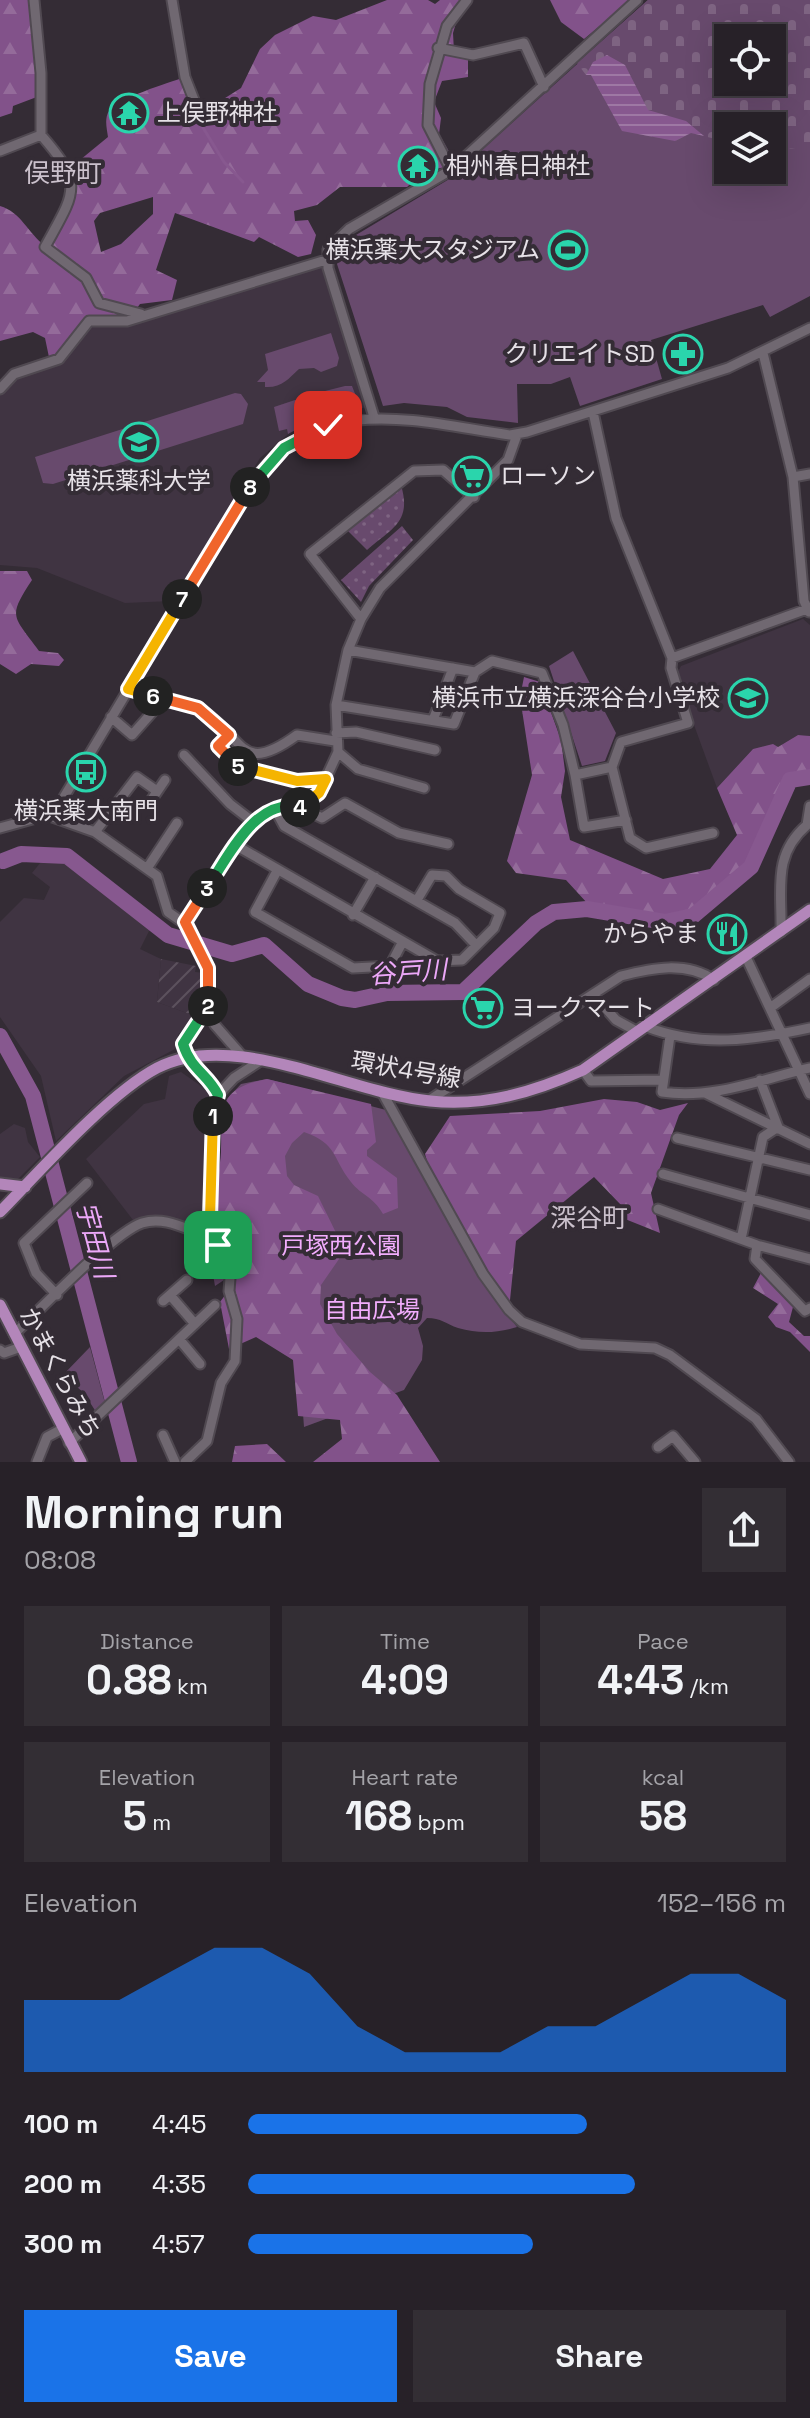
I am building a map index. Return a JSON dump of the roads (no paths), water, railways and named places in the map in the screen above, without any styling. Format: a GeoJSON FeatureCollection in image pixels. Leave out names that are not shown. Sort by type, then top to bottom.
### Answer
{"type":"FeatureCollection","features":[{"type":"Feature","properties":{"kind":"main road","name":"環状4号線"},"geometry":{"type":"LineString","coordinates":[[0,1212],[133,1084],[156,1069],[187,1057],[244,1058],[428,1101],[469,1103],[507,1097],[548,1086],[583,1070],[810,910]]}},
{"type":"Feature","properties":{"kind":"main road"},"geometry":{"type":"LineString","coordinates":[[0,1184],[25,1187]]}},
{"type":"Feature","properties":{"kind":"main road","name":"かまくらみち"},"geometry":{"type":"LineString","coordinates":[[0,1305],[81,1462]]}},
{"type":"Feature","properties":{"kind":"street"},"geometry":{"type":"LineString","coordinates":[[34,0],[41,73],[41,135],[69,169],[72,184],[62,215],[45,247],[86,278],[99,303],[142,315]]}},
{"type":"Feature","properties":{"kind":"street"},"geometry":{"type":"LineString","coordinates":[[172,0],[185,77],[194,100]]}},
{"type":"Feature","properties":{"kind":"street"},"geometry":{"type":"LineString","coordinates":[[451,170],[428,125],[430,84],[438,48],[447,26],[467,0]]}},
{"type":"Feature","properties":{"kind":"street"},"geometry":{"type":"LineString","coordinates":[[374,417],[326,260],[333,242],[349,229],[451,170],[637,0]]}},
{"type":"Feature","properties":{"kind":"street"},"geometry":{"type":"LineString","coordinates":[[438,48],[473,55],[524,43],[544,87]]}},
{"type":"Feature","properties":{"kind":"street"},"geometry":{"type":"LineString","coordinates":[[0,151],[41,135]]}},
{"type":"Feature","properties":{"kind":"street"},"geometry":{"type":"LineString","coordinates":[[0,389],[14,374],[59,359],[89,321],[127,321],[326,260]]}},
{"type":"Feature","properties":{"kind":"street"},"geometry":{"type":"LineString","coordinates":[[0,828],[47,815],[61,802],[255,478],[272,458],[317,429],[348,420],[374,417],[517,435],[728,368],[810,328]]}},
{"type":"Feature","properties":{"kind":"street"},"geometry":{"type":"LineString","coordinates":[[672,658],[808,611],[793,477],[763,353]]}},
{"type":"Feature","properties":{"kind":"street"},"geometry":{"type":"LineString","coordinates":[[593,412],[616,518],[672,658],[671,668],[688,723],[621,742],[612,767],[630,838],[646,848],[713,833]]}},
{"type":"Feature","properties":{"kind":"street"},"geometry":{"type":"LineString","coordinates":[[302,808],[319,793],[326,779],[336,742],[336,705],[348,650],[361,619],[380,588],[508,460],[517,435]]}},
{"type":"Feature","properties":{"kind":"street"},"geometry":{"type":"LineString","coordinates":[[361,619],[310,554],[414,471],[443,470],[474,497]]}},
{"type":"Feature","properties":{"kind":"street"},"geometry":{"type":"LineString","coordinates":[[793,477],[810,474]]}},
{"type":"Feature","properties":{"kind":"street"},"geometry":{"type":"LineString","coordinates":[[348,650],[475,672]]}},
{"type":"Feature","properties":{"kind":"street"},"geometry":{"type":"LineString","coordinates":[[336,705],[457,722],[475,672],[492,661],[542,673],[563,725],[584,827],[626,820]]}},
{"type":"Feature","properties":{"kind":"street"},"geometry":{"type":"LineString","coordinates":[[433,720],[453,668]]}},
{"type":"Feature","properties":{"kind":"street"},"geometry":{"type":"LineString","coordinates":[[128,689],[198,708],[246,751],[262,755],[271,753],[297,735],[336,742],[356,732],[435,750]]}},
{"type":"Feature","properties":{"kind":"street"},"geometry":{"type":"LineString","coordinates":[[111,717],[132,735],[164,699]]}},
{"type":"Feature","properties":{"kind":"street"},"geometry":{"type":"LineString","coordinates":[[229,735],[218,746],[242,769],[297,781],[326,779]]}},
{"type":"Feature","properties":{"kind":"street"},"geometry":{"type":"LineString","coordinates":[[336,742],[358,769],[424,788]]}},
{"type":"Feature","properties":{"kind":"street"},"geometry":{"type":"LineString","coordinates":[[184,755],[230,804],[252,821]]}},
{"type":"Feature","properties":{"kind":"street"},"geometry":{"type":"LineString","coordinates":[[575,775],[612,767]]}},
{"type":"Feature","properties":{"kind":"street"},"geometry":{"type":"LineString","coordinates":[[95,832],[137,777],[157,791]]}},
{"type":"Feature","properties":{"kind":"street"},"geometry":{"type":"LineString","coordinates":[[150,802],[165,780]]}},
{"type":"Feature","properties":{"kind":"street"},"geometry":{"type":"LineString","coordinates":[[185,922],[252,821],[283,807],[302,808],[322,818],[345,803],[399,833],[448,844]]}},
{"type":"Feature","properties":{"kind":"street"},"geometry":{"type":"LineString","coordinates":[[781,932],[782,855],[807,825],[810,806]]}},
{"type":"Feature","properties":{"kind":"street"},"geometry":{"type":"LineString","coordinates":[[276,811],[284,826],[455,923],[476,945]]}},
{"type":"Feature","properties":{"kind":"street"},"geometry":{"type":"LineString","coordinates":[[47,815],[95,832],[157,876],[168,912],[185,922],[208,968],[208,1010],[215,1025],[244,1058]]}},
{"type":"Feature","properties":{"kind":"street"},"geometry":{"type":"LineString","coordinates":[[148,867],[177,823]]}},
{"type":"Feature","properties":{"kind":"street"},"geometry":{"type":"LineString","coordinates":[[237,846],[437,961],[462,960],[494,928],[500,913],[459,889],[446,876],[432,875],[417,900]]}},
{"type":"Feature","properties":{"kind":"street"},"geometry":{"type":"LineString","coordinates":[[277,871],[255,912],[353,968],[390,966],[402,943]]}},
{"type":"Feature","properties":{"kind":"street"},"geometry":{"type":"LineString","coordinates":[[353,915],[375,877]]}},
{"type":"Feature","properties":{"kind":"street"},"geometry":{"type":"LineString","coordinates":[[746,957],[810,1094]]}},
{"type":"Feature","properties":{"kind":"street"},"geometry":{"type":"LineString","coordinates":[[428,1101],[621,976],[656,967],[700,970],[714,980]]}},
{"type":"Feature","properties":{"kind":"street"},"geometry":{"type":"LineString","coordinates":[[770,1008],[810,979]]}},
{"type":"Feature","properties":{"kind":"street"},"geometry":{"type":"LineString","coordinates":[[593,994],[616,1020],[670,1036],[710,1042],[810,1028]]}},
{"type":"Feature","properties":{"kind":"street"},"geometry":{"type":"LineString","coordinates":[[208,1010],[183,1044],[187,1057],[218,1095]]}},
{"type":"Feature","properties":{"kind":"street"},"geometry":{"type":"LineString","coordinates":[[670,1036],[662,1092],[683,1095],[705,1093],[810,1068]]}},
{"type":"Feature","properties":{"kind":"street"},"geometry":{"type":"LineString","coordinates":[[185,1462],[207,1441],[221,1383],[235,1361],[237,1319],[229,1291],[231,1265],[218,1245],[210,1218],[214,1146],[210,1125],[218,1095],[234,1078],[260,1061]]}},
{"type":"Feature","properties":{"kind":"street"},"geometry":{"type":"LineString","coordinates":[[583,1070],[591,1081],[663,1080]]}},
{"type":"Feature","properties":{"kind":"street"},"geometry":{"type":"LineString","coordinates":[[760,1080],[778,1127]]}},
{"type":"Feature","properties":{"kind":"street"},"geometry":{"type":"LineString","coordinates":[[382,1092],[483,1274],[516,1316],[542,1331],[580,1344],[655,1348],[670,1355],[756,1419],[789,1462]]}},
{"type":"Feature","properties":{"kind":"street"},"geometry":{"type":"LineString","coordinates":[[705,1093],[810,1144]]}},
{"type":"Feature","properties":{"kind":"street"},"geometry":{"type":"LineString","coordinates":[[741,1239],[763,1137],[778,1127]]}},
{"type":"Feature","properties":{"kind":"street"},"geometry":{"type":"LineString","coordinates":[[677,1138],[810,1170]]}},
{"type":"Feature","properties":{"kind":"street"},"geometry":{"type":"LineString","coordinates":[[663,1174],[749,1201],[810,1215]]}},
{"type":"Feature","properties":{"kind":"street"},"geometry":{"type":"LineString","coordinates":[[57,1295],[36,1273],[24,1243],[87,1183]]}},
{"type":"Feature","properties":{"kind":"street"},"geometry":{"type":"LineString","coordinates":[[658,1209],[757,1245],[810,1259]]}},
{"type":"Feature","properties":{"kind":"street"},"geometry":{"type":"LineString","coordinates":[[14,1334],[87,1265],[140,1224],[169,1222],[196,1232],[204,1228],[210,1218]]}},
{"type":"Feature","properties":{"kind":"street"},"geometry":{"type":"LineString","coordinates":[[757,1245],[755,1259],[805,1311],[810,1308]]}},
{"type":"Feature","properties":{"kind":"street"},"geometry":{"type":"LineString","coordinates":[[187,1280],[167,1298],[195,1324]]}},
{"type":"Feature","properties":{"kind":"street"},"geometry":{"type":"LineString","coordinates":[[69,1443],[215,1305]]}},
{"type":"Feature","properties":{"kind":"street"},"geometry":{"type":"LineString","coordinates":[[179,1339],[200,1364]]}},
{"type":"Feature","properties":{"kind":"street"},"geometry":{"type":"LineString","coordinates":[[0,1350],[4,1353],[21,1347]]}},
{"type":"Feature","properties":{"kind":"street"},"geometry":{"type":"LineString","coordinates":[[37,1462],[47,1437],[62,1429]]}},
{"type":"Feature","properties":{"kind":"street"},"geometry":{"type":"LineString","coordinates":[[163,1435],[175,1462]]}},
{"type":"Feature","properties":{"kind":"street"},"geometry":{"type":"LineString","coordinates":[[658,1447],[673,1436],[695,1462]]}},
{"type":"Feature","properties":{"kind":"waterway"},"geometry":{"type":"LineString","coordinates":[[191,108],[224,162],[243,182]]}},
{"type":"Feature","properties":{"kind":"waterway","name":"谷戸川"},"geometry":{"type":"LineString","coordinates":[[3,861],[21,854],[67,856],[168,935],[232,954],[264,945],[308,984],[342,998],[355,1000],[387,993],[463,992],[536,923],[554,912],[587,909],[665,922],[693,916],[751,867],[790,780],[810,777]]}},
{"type":"Feature","properties":{"kind":"waterway","name":"宇田川"},"geometry":{"type":"LineString","coordinates":[[0,1036],[33,1096],[129,1462]]}},
{"type":"Feature","properties":{"kind":"place","name":"上俣野神社"},"geometry":{"type":"Point","coordinates":[129,113]}},
{"type":"Feature","properties":{"kind":"place","name":"相州春日神社"},"geometry":{"type":"Point","coordinates":[418,166]}},
{"type":"Feature","properties":{"kind":"place","name":"横浜薬大スタジアム"},"geometry":{"type":"Point","coordinates":[568,250]}},
{"type":"Feature","properties":{"kind":"place","name":"クリエイトSD"},"geometry":{"type":"Point","coordinates":[683,354]}},
{"type":"Feature","properties":{"kind":"place","name":"横浜薬科大学"},"geometry":{"type":"Point","coordinates":[139,442]}},
{"type":"Feature","properties":{"kind":"place","name":"ローソン"},"geometry":{"type":"Point","coordinates":[472,476]}},
{"type":"Feature","properties":{"kind":"place","name":"横浜市立横浜深谷台小学校"},"geometry":{"type":"Point","coordinates":[748,698]}},
{"type":"Feature","properties":{"kind":"place","name":"横浜薬大南門"},"geometry":{"type":"Point","coordinates":[86,772]}},
{"type":"Feature","properties":{"kind":"place","name":"からやま"},"geometry":{"type":"Point","coordinates":[727,934]}},
{"type":"Feature","properties":{"kind":"place","name":"ヨークマート"},"geometry":{"type":"Point","coordinates":[483,1008]}},
{"type":"Feature","properties":{"kind":"district","name":"俣野町"},"geometry":{"type":"Point","coordinates":[63,173]}},
{"type":"Feature","properties":{"kind":"district","name":"深谷町"},"geometry":{"type":"Point","coordinates":[589,1218]}},
{"type":"Feature","properties":{"kind":"park label","name":"戸塚西公園"},"geometry":{"type":"Point","coordinates":[341,1246]}},
{"type":"Feature","properties":{"kind":"park label","name":"自由広場"},"geometry":{"type":"Point","coordinates":[372,1310]}}]}
